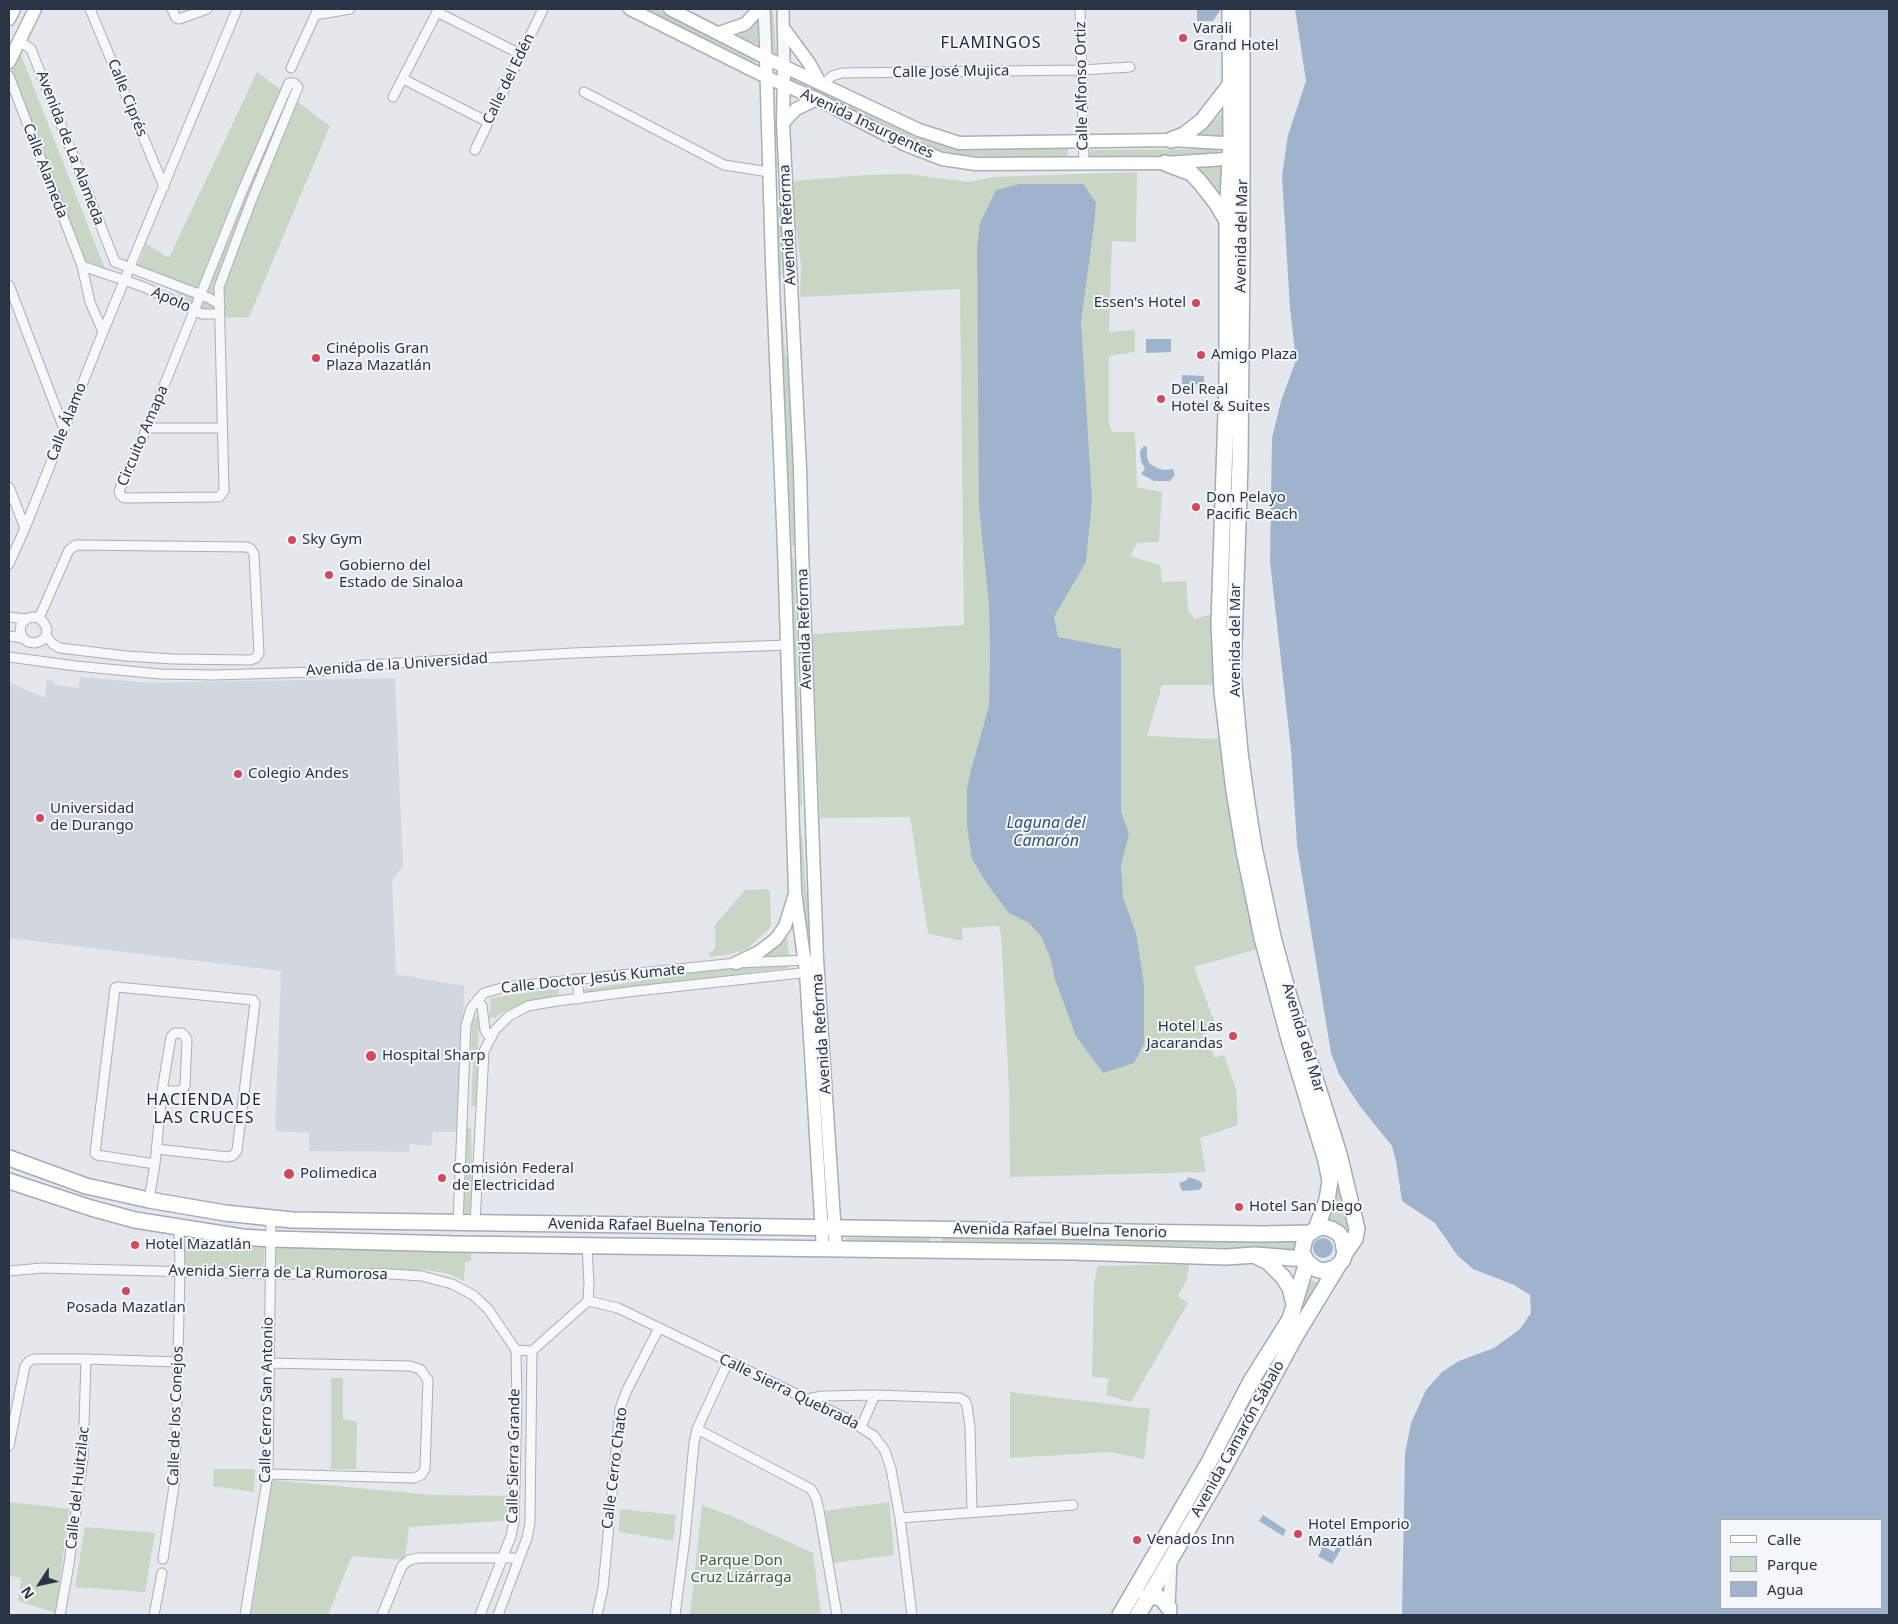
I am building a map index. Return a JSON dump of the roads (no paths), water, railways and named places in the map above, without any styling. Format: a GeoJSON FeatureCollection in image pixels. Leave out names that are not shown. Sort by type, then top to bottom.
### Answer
{"type":"FeatureCollection","features":[{"type":"Feature","properties":{"kind":"main road"},"geometry":{"type":"LineString","coordinates":[[9,19],[14,9]]}},
{"type":"Feature","properties":{"kind":"main road"},"geometry":{"type":"LineString","coordinates":[[9,62],[35,9]]}},
{"type":"Feature","properties":{"kind":"main road","name":"Avenida Insurgentes"},"geometry":{"type":"LineString","coordinates":[[630,9],[766,77],[817,99],[906,145],[942,159],[976,164],[1165,162],[1236,151]]}},
{"type":"Feature","properties":{"kind":"main road","name":"Avenida Insurgentes"},"geometry":{"type":"LineString","coordinates":[[670,9],[766,58],[919,130],[959,143],[1171,140],[1236,151]]}},
{"type":"Feature","properties":{"kind":"main road"},"geometry":{"type":"LineString","coordinates":[[719,33],[745,24],[759,9]]}},
{"type":"Feature","properties":{"kind":"main road","name":"Avenida del Mar"},"geometry":{"type":"LineString","coordinates":[[1230,9],[1230,85],[1236,151],[1228,221],[1227,381],[1219,624],[1222,692],[1234,791],[1262,938],[1289,1039],[1326,1161],[1330,1181],[1327,1200],[1313,1231]]}},
{"type":"Feature","properties":{"kind":"main road","name":"Avenida del Mar"},"geometry":{"type":"LineString","coordinates":[[1242,9],[1236,151],[1240,463],[1233,674],[1240,752],[1254,848],[1273,937],[1289,996],[1339,1154],[1350,1198],[1356,1236],[1342,1259]]}},
{"type":"Feature","properties":{"kind":"main road"},"geometry":{"type":"LineString","coordinates":[[784,29],[821,83]]}},
{"type":"Feature","properties":{"kind":"main road","name":"Avenida Reforma"},"geometry":{"type":"LineString","coordinates":[[766,58],[795,892],[812,965]]}},
{"type":"Feature","properties":{"kind":"main road","name":"Avenida Reforma"},"geometry":{"type":"LineString","coordinates":[[784,66],[783,123],[800,468],[812,965],[829,1250]]}},
{"type":"Feature","properties":{"kind":"main road"},"geometry":{"type":"LineString","coordinates":[[1171,140],[1184,135],[1202,121],[1230,85]]}},
{"type":"Feature","properties":{"kind":"main road"},"geometry":{"type":"LineString","coordinates":[[783,123],[796,109],[817,99]]}},
{"type":"Feature","properties":{"kind":"main road"},"geometry":{"type":"LineString","coordinates":[[1165,162],[1191,173],[1217,204],[1228,221]]}},
{"type":"Feature","properties":{"kind":"main road"},"geometry":{"type":"LineString","coordinates":[[770,200],[788,202]]}},
{"type":"Feature","properties":{"kind":"main road"},"geometry":{"type":"LineString","coordinates":[[774,296],[791,295]]}},
{"type":"Feature","properties":{"kind":"main road"},"geometry":{"type":"LineString","coordinates":[[736,963],[758,952],[776,939],[785,926],[795,892]]}},
{"type":"Feature","properties":{"kind":"main road","name":"Avenida Rafael Buelna Tenorio"},"geometry":{"type":"LineString","coordinates":[[9,1158],[86,1186],[149,1200],[271,1219],[1262,1234],[1313,1231]]}},
{"type":"Feature","properties":{"kind":"main road","name":"Avenida Rafael Buelna Tenorio"},"geometry":{"type":"LineString","coordinates":[[9,1181],[91,1208],[135,1220],[179,1228],[271,1239],[829,1250],[1074,1252],[1226,1257],[1255,1255],[1306,1260]]}},
{"type":"Feature","properties":{"kind":"main road"},"geometry":{"type":"LineString","coordinates":[[1331,1229],[1338,1232],[1342,1238],[1342,1259],[1334,1268],[1322,1271],[1311,1266],[1306,1260],[1302,1245],[1313,1231],[1331,1229]]}},
{"type":"Feature","properties":{"kind":"main road"},"geometry":{"type":"LineString","coordinates":[[1255,1255],[1268,1262],[1283,1277],[1290,1288],[1294,1306]]}},
{"type":"Feature","properties":{"kind":"main road","name":"Avenida Camarón Sábalo"},"geometry":{"type":"LineString","coordinates":[[1138,1615],[1221,1473],[1296,1335],[1342,1259]]}},
{"type":"Feature","properties":{"kind":"main road","name":"Avenida Camarón Sábalo"},"geometry":{"type":"LineString","coordinates":[[1120,1615],[1209,1462],[1251,1381],[1290,1320],[1306,1260]]}},
{"type":"Feature","properties":{"kind":"main road"},"geometry":{"type":"LineString","coordinates":[[1147,1597],[1158,1597],[1163,1600],[1170,1612]]}},
{"type":"Feature","properties":{"kind":"street","name":"Calle Ciprés"},"geometry":{"type":"LineString","coordinates":[[90,9],[164,186]]}},
{"type":"Feature","properties":{"kind":"street"},"geometry":{"type":"LineString","coordinates":[[172,9],[176,18],[179,19],[207,9]]}},
{"type":"Feature","properties":{"kind":"street"},"geometry":{"type":"LineString","coordinates":[[130,267],[237,9]]}},
{"type":"Feature","properties":{"kind":"street"},"geometry":{"type":"LineString","coordinates":[[291,68],[317,12],[350,9]]}},
{"type":"Feature","properties":{"kind":"street","name":"Calle del Edén"},"geometry":{"type":"LineString","coordinates":[[475,150],[543,9]]}},
{"type":"Feature","properties":{"kind":"street","name":"Avenida Reforma"},"geometry":{"type":"LineString","coordinates":[[764,9],[766,58]]}},
{"type":"Feature","properties":{"kind":"street","name":"Avenida Reforma"},"geometry":{"type":"LineString","coordinates":[[783,9],[784,66]]}},
{"type":"Feature","properties":{"kind":"street","name":"Calle Alfonso Ortiz"},"geometry":{"type":"LineString","coordinates":[[1080,9],[1084,164]]}},
{"type":"Feature","properties":{"kind":"street"},"geometry":{"type":"LineString","coordinates":[[394,97],[436,12],[522,55]]}},
{"type":"Feature","properties":{"kind":"street","name":"Avenida de La Alameda"},"geometry":{"type":"LineString","coordinates":[[19,41],[31,49],[114,260]]}},
{"type":"Feature","properties":{"kind":"street","name":"Calle José Mujica"},"geometry":{"type":"LineString","coordinates":[[821,83],[832,76],[842,73],[1081,70],[1130,67]]}},
{"type":"Feature","properties":{"kind":"street","name":"Calle Alameda"},"geometry":{"type":"LineString","coordinates":[[9,76],[82,266],[90,302],[103,332]]}},
{"type":"Feature","properties":{"kind":"street"},"geometry":{"type":"LineString","coordinates":[[403,79],[488,122]]}},
{"type":"Feature","properties":{"kind":"street","name":"Circuito Amapa"},"geometry":{"type":"LineString","coordinates":[[294,85],[222,276],[220,287],[219,314],[224,491],[219,498],[124,498],[119,491],[148,428],[241,194],[294,85]]}},
{"type":"Feature","properties":{"kind":"street"},"geometry":{"type":"LineString","coordinates":[[584,92],[724,165],[769,172]]}},
{"type":"Feature","properties":{"kind":"street"},"geometry":{"type":"LineString","coordinates":[[241,194],[252,199]]}},
{"type":"Feature","properties":{"kind":"street","name":"Apolo"},"geometry":{"type":"LineString","coordinates":[[114,260],[209,298],[220,305]]}},
{"type":"Feature","properties":{"kind":"street","name":"Apolo"},"geometry":{"type":"LineString","coordinates":[[82,266],[124,280],[202,314],[219,314]]}},
{"type":"Feature","properties":{"kind":"street","name":"Calle Álamo"},"geometry":{"type":"LineString","coordinates":[[9,564],[130,267]]}},
{"type":"Feature","properties":{"kind":"street"},"geometry":{"type":"LineString","coordinates":[[9,285],[64,429]]}},
{"type":"Feature","properties":{"kind":"street"},"geometry":{"type":"LineString","coordinates":[[148,428],[222,428]]}},
{"type":"Feature","properties":{"kind":"street"},"geometry":{"type":"LineString","coordinates":[[9,487],[25,528]]}},
{"type":"Feature","properties":{"kind":"street"},"geometry":{"type":"LineString","coordinates":[[39,618],[68,550],[76,545],[246,547],[251,549],[254,554],[259,653],[256,658],[250,660],[148,658],[79,651],[60,648],[52,644],[46,636]]}},
{"type":"Feature","properties":{"kind":"street"},"geometry":{"type":"LineString","coordinates":[[9,618],[39,618],[47,629],[46,636],[41,641],[35,644],[23,638],[20,631],[26,619]]}},
{"type":"Feature","properties":{"kind":"street"},"geometry":{"type":"LineString","coordinates":[[9,636],[23,638]]}},
{"type":"Feature","properties":{"kind":"street","name":"Avenida de la Universidad"},"geometry":{"type":"LineString","coordinates":[[9,657],[160,674],[214,675],[314,672],[365,665],[573,653],[787,645]]}},
{"type":"Feature","properties":{"kind":"street","name":"Calle Doctor Jesús Kumate"},"geometry":{"type":"LineString","coordinates":[[477,1000],[484,993],[505,987],[577,979],[736,963],[812,965]]}},
{"type":"Feature","properties":{"kind":"street","name":"Calle Doctor Jesús Kumate"},"geometry":{"type":"LineString","coordinates":[[475,1223],[484,1051],[490,1038],[502,1021],[525,1007],[812,965]]}},
{"type":"Feature","properties":{"kind":"street"},"geometry":{"type":"LineString","coordinates":[[577,979],[579,999]]}},
{"type":"Feature","properties":{"kind":"street"},"geometry":{"type":"LineString","coordinates":[[155,1164],[96,1155],[95,1153],[115,988],[253,1000],[255,1004],[237,1150],[234,1155],[228,1156],[157,1148]]}},
{"type":"Feature","properties":{"kind":"street"},"geometry":{"type":"LineString","coordinates":[[458,1223],[466,1025],[471,1008],[477,1000],[482,1006],[485,1030],[490,1038]]}},
{"type":"Feature","properties":{"kind":"street"},"geometry":{"type":"LineString","coordinates":[[149,1200],[157,1148],[162,1091],[171,1037],[175,1033],[182,1033],[188,1038],[185,1086],[181,1090],[162,1091]]}},
{"type":"Feature","properties":{"kind":"street","name":"Calle Cerro San Antonio"},"geometry":{"type":"LineString","coordinates":[[245,1615],[268,1474],[271,1219]]}},
{"type":"Feature","properties":{"kind":"street","name":"Calle de los Conejos"},"geometry":{"type":"LineString","coordinates":[[163,1560],[175,1479],[180,1272],[179,1228]]}},
{"type":"Feature","properties":{"kind":"street"},"geometry":{"type":"LineString","coordinates":[[516,1350],[532,1351],[588,1301],[587,1246]]}},
{"type":"Feature","properties":{"kind":"street","name":"Avenida Sierra de La Rumorosa"},"geometry":{"type":"LineString","coordinates":[[9,1271],[42,1268],[422,1276],[452,1284],[473,1295],[488,1309],[516,1350]]}},
{"type":"Feature","properties":{"kind":"street","name":"Calle Sierra Quebrada"},"geometry":{"type":"LineString","coordinates":[[588,1301],[618,1308],[807,1399],[861,1427],[874,1436],[885,1451],[890,1469],[900,1518],[912,1615]]}},
{"type":"Feature","properties":{"kind":"street","name":"Calle Cerro Chato"},"geometry":{"type":"LineString","coordinates":[[597,1615],[603,1588],[620,1408],[626,1392],[659,1328]]}},
{"type":"Feature","properties":{"kind":"street","name":"Calle Sierra Grande"},"geometry":{"type":"LineString","coordinates":[[480,1615],[511,1536],[514,1522],[517,1402],[516,1350]]}},
{"type":"Feature","properties":{"kind":"street","name":"Calle Sierra Grande"},"geometry":{"type":"LineString","coordinates":[[498,1615],[527,1538],[530,1523],[532,1351]]}},
{"type":"Feature","properties":{"kind":"street"},"geometry":{"type":"LineString","coordinates":[[9,1446],[25,1366],[29,1361],[34,1359],[86,1359],[178,1362]]}},
{"type":"Feature","properties":{"kind":"street","name":"Calle del Huitzilac"},"geometry":{"type":"LineString","coordinates":[[60,1615],[69,1564],[83,1458],[86,1359]]}},
{"type":"Feature","properties":{"kind":"street"},"geometry":{"type":"LineString","coordinates":[[675,1615],[697,1429],[728,1362]]}},
{"type":"Feature","properties":{"kind":"street"},"geometry":{"type":"LineString","coordinates":[[268,1363],[410,1366],[420,1369],[428,1380],[425,1469],[421,1475],[414,1478],[268,1474]]}},
{"type":"Feature","properties":{"kind":"street"},"geometry":{"type":"LineString","coordinates":[[861,1427],[874,1395]]}},
{"type":"Feature","properties":{"kind":"street"},"geometry":{"type":"LineString","coordinates":[[807,1399],[822,1396],[874,1395],[960,1398],[965,1401],[968,1406],[970,1427],[972,1512]]}},
{"type":"Feature","properties":{"kind":"street"},"geometry":{"type":"LineString","coordinates":[[697,1429],[811,1489],[819,1510],[837,1615]]}},
{"type":"Feature","properties":{"kind":"street"},"geometry":{"type":"LineString","coordinates":[[900,1518],[1073,1505]]}},
{"type":"Feature","properties":{"kind":"street"},"geometry":{"type":"LineString","coordinates":[[1159,1548],[1171,1557],[1170,1612]]}},
{"type":"Feature","properties":{"kind":"street"},"geometry":{"type":"LineString","coordinates":[[382,1615],[402,1566],[409,1560],[418,1558],[519,1558]]}},
{"type":"Feature","properties":{"kind":"street"},"geometry":{"type":"LineString","coordinates":[[154,1615],[162,1573]]}},
{"type":"Feature","properties":{"kind":"water"},"geometry":{"type":"Polygon","coordinates":[[[1221,9],[1213,21],[1197,21],[1197,10],[1221,9]]]}},
{"type":"Feature","properties":{"kind":"water"},"geometry":{"type":"Polygon","coordinates":[[[1295,9],[1889,9],[1889,1615],[1402,1615],[1405,1453],[1411,1423],[1426,1390],[1442,1372],[1459,1361],[1494,1348],[1520,1329],[1531,1313],[1530,1295],[1514,1285],[1473,1269],[1457,1255],[1435,1223],[1402,1201],[1392,1146],[1359,1105],[1339,1074],[1331,1053],[1297,845],[1291,750],[1270,561],[1272,438],[1281,401],[1296,360],[1290,308],[1282,176],[1288,135],[1306,81],[1295,9]]]}},
{"type":"Feature","properties":{"kind":"water","name":"Laguna del Camarón"},"geometry":{"type":"Polygon","coordinates":[[[1020,184],[1083,184],[1096,203],[1081,322],[1092,500],[1086,562],[1054,617],[1058,637],[1121,649],[1121,812],[1129,834],[1121,865],[1123,898],[1136,933],[1144,985],[1144,1044],[1134,1063],[1103,1073],[1076,1036],[1055,979],[1050,957],[1041,936],[1029,923],[1009,913],[987,884],[972,859],[967,826],[967,789],[989,706],[990,654],[989,604],[979,507],[977,248],[980,223],[996,190],[1020,184]]]}},
{"type":"Feature","properties":{"kind":"water"},"geometry":{"type":"Polygon","coordinates":[[[1146,339],[1171,339],[1171,352],[1146,353],[1146,339]]]}},
{"type":"Feature","properties":{"kind":"water"},"geometry":{"type":"Polygon","coordinates":[[[1182,375],[1204,376],[1204,385],[1182,384],[1182,375]]]}},
{"type":"Feature","properties":{"kind":"water"},"geometry":{"type":"Polygon","coordinates":[[[1144,446],[1147,447],[1149,463],[1164,470],[1173,469],[1175,475],[1170,481],[1154,481],[1141,474],[1145,469],[1141,461],[1140,451],[1144,446]]]}},
{"type":"Feature","properties":{"kind":"water"},"geometry":{"type":"Polygon","coordinates":[[[1188,1177],[1202,1183],[1202,1188],[1182,1191],[1179,1183],[1187,1180],[1188,1177]]]}},
{"type":"Feature","properties":{"kind":"water"},"geometry":{"type":"Polygon","coordinates":[[[1323,1238],[1330,1241],[1333,1248],[1330,1255],[1323,1258],[1316,1255],[1313,1248],[1316,1241],[1323,1238]]]}},
{"type":"Feature","properties":{"kind":"water"},"geometry":{"type":"Polygon","coordinates":[[[1263,1515],[1286,1530],[1283,1536],[1259,1521],[1263,1515]]]}},
{"type":"Feature","properties":{"kind":"water"},"geometry":{"type":"Polygon","coordinates":[[[1316,1542],[1334,1552],[1337,1546],[1341,1549],[1332,1564],[1318,1556],[1322,1549],[1315,1545],[1316,1542]]]}},
{"type":"Feature","properties":{"kind":"place","name":"Varali Grand Hotel"},"geometry":{"type":"Point","coordinates":[1183,38]}},
{"type":"Feature","properties":{"kind":"place","name":"Essen's Hotel"},"geometry":{"type":"Point","coordinates":[1196,303]}},
{"type":"Feature","properties":{"kind":"place","name":"Amigo Plaza"},"geometry":{"type":"Point","coordinates":[1201,355]}},
{"type":"Feature","properties":{"kind":"place","name":"Cinépolis Gran Plaza Mazatlán"},"geometry":{"type":"Point","coordinates":[316,358]}},
{"type":"Feature","properties":{"kind":"place","name":"Del Real Hotel & Suites"},"geometry":{"type":"Point","coordinates":[1161,399]}},
{"type":"Feature","properties":{"kind":"place","name":"Don Pelayo Pacific Beach"},"geometry":{"type":"Point","coordinates":[1196,507]}},
{"type":"Feature","properties":{"kind":"place","name":"Sky Gym"},"geometry":{"type":"Point","coordinates":[292,540]}},
{"type":"Feature","properties":{"kind":"place","name":"Gobierno del Estado de Sinaloa"},"geometry":{"type":"Point","coordinates":[329,575]}},
{"type":"Feature","properties":{"kind":"place","name":"Colegio Andes"},"geometry":{"type":"Point","coordinates":[238,774]}},
{"type":"Feature","properties":{"kind":"place","name":"Universidad de Durango"},"geometry":{"type":"Point","coordinates":[40,818]}},
{"type":"Feature","properties":{"kind":"place","name":"Hotel Las Jacarandas"},"geometry":{"type":"Point","coordinates":[1233,1036]}},
{"type":"Feature","properties":{"kind":"place","name":"Hospital Sharp"},"geometry":{"type":"Point","coordinates":[371,1056]}},
{"type":"Feature","properties":{"kind":"place","name":"Polimedica"},"geometry":{"type":"Point","coordinates":[289,1174]}},
{"type":"Feature","properties":{"kind":"place","name":"Comisión Federal de Electricidad"},"geometry":{"type":"Point","coordinates":[442,1178]}},
{"type":"Feature","properties":{"kind":"place","name":"Hotel San Diego"},"geometry":{"type":"Point","coordinates":[1239,1207]}},
{"type":"Feature","properties":{"kind":"place","name":"Hotel Mazatlán"},"geometry":{"type":"Point","coordinates":[135,1245]}},
{"type":"Feature","properties":{"kind":"place","name":"Posada Mazatlan"},"geometry":{"type":"Point","coordinates":[126,1291]}},
{"type":"Feature","properties":{"kind":"place","name":"Hotel Emporio Mazatlán"},"geometry":{"type":"Point","coordinates":[1298,1534]}},
{"type":"Feature","properties":{"kind":"place","name":"Venados Inn"},"geometry":{"type":"Point","coordinates":[1137,1540]}},
{"type":"Feature","properties":{"kind":"district","name":"FLAMINGOS"},"geometry":{"type":"Point","coordinates":[991,43]}},
{"type":"Feature","properties":{"kind":"district","name":"HACIENDA DE LAS CRUCES"},"geometry":{"type":"Point","coordinates":[204,1109]}},
{"type":"Feature","properties":{"kind":"park label","name":"Parque Don Cruz Lizárraga"},"geometry":{"type":"Point","coordinates":[741,1570]}}]}
